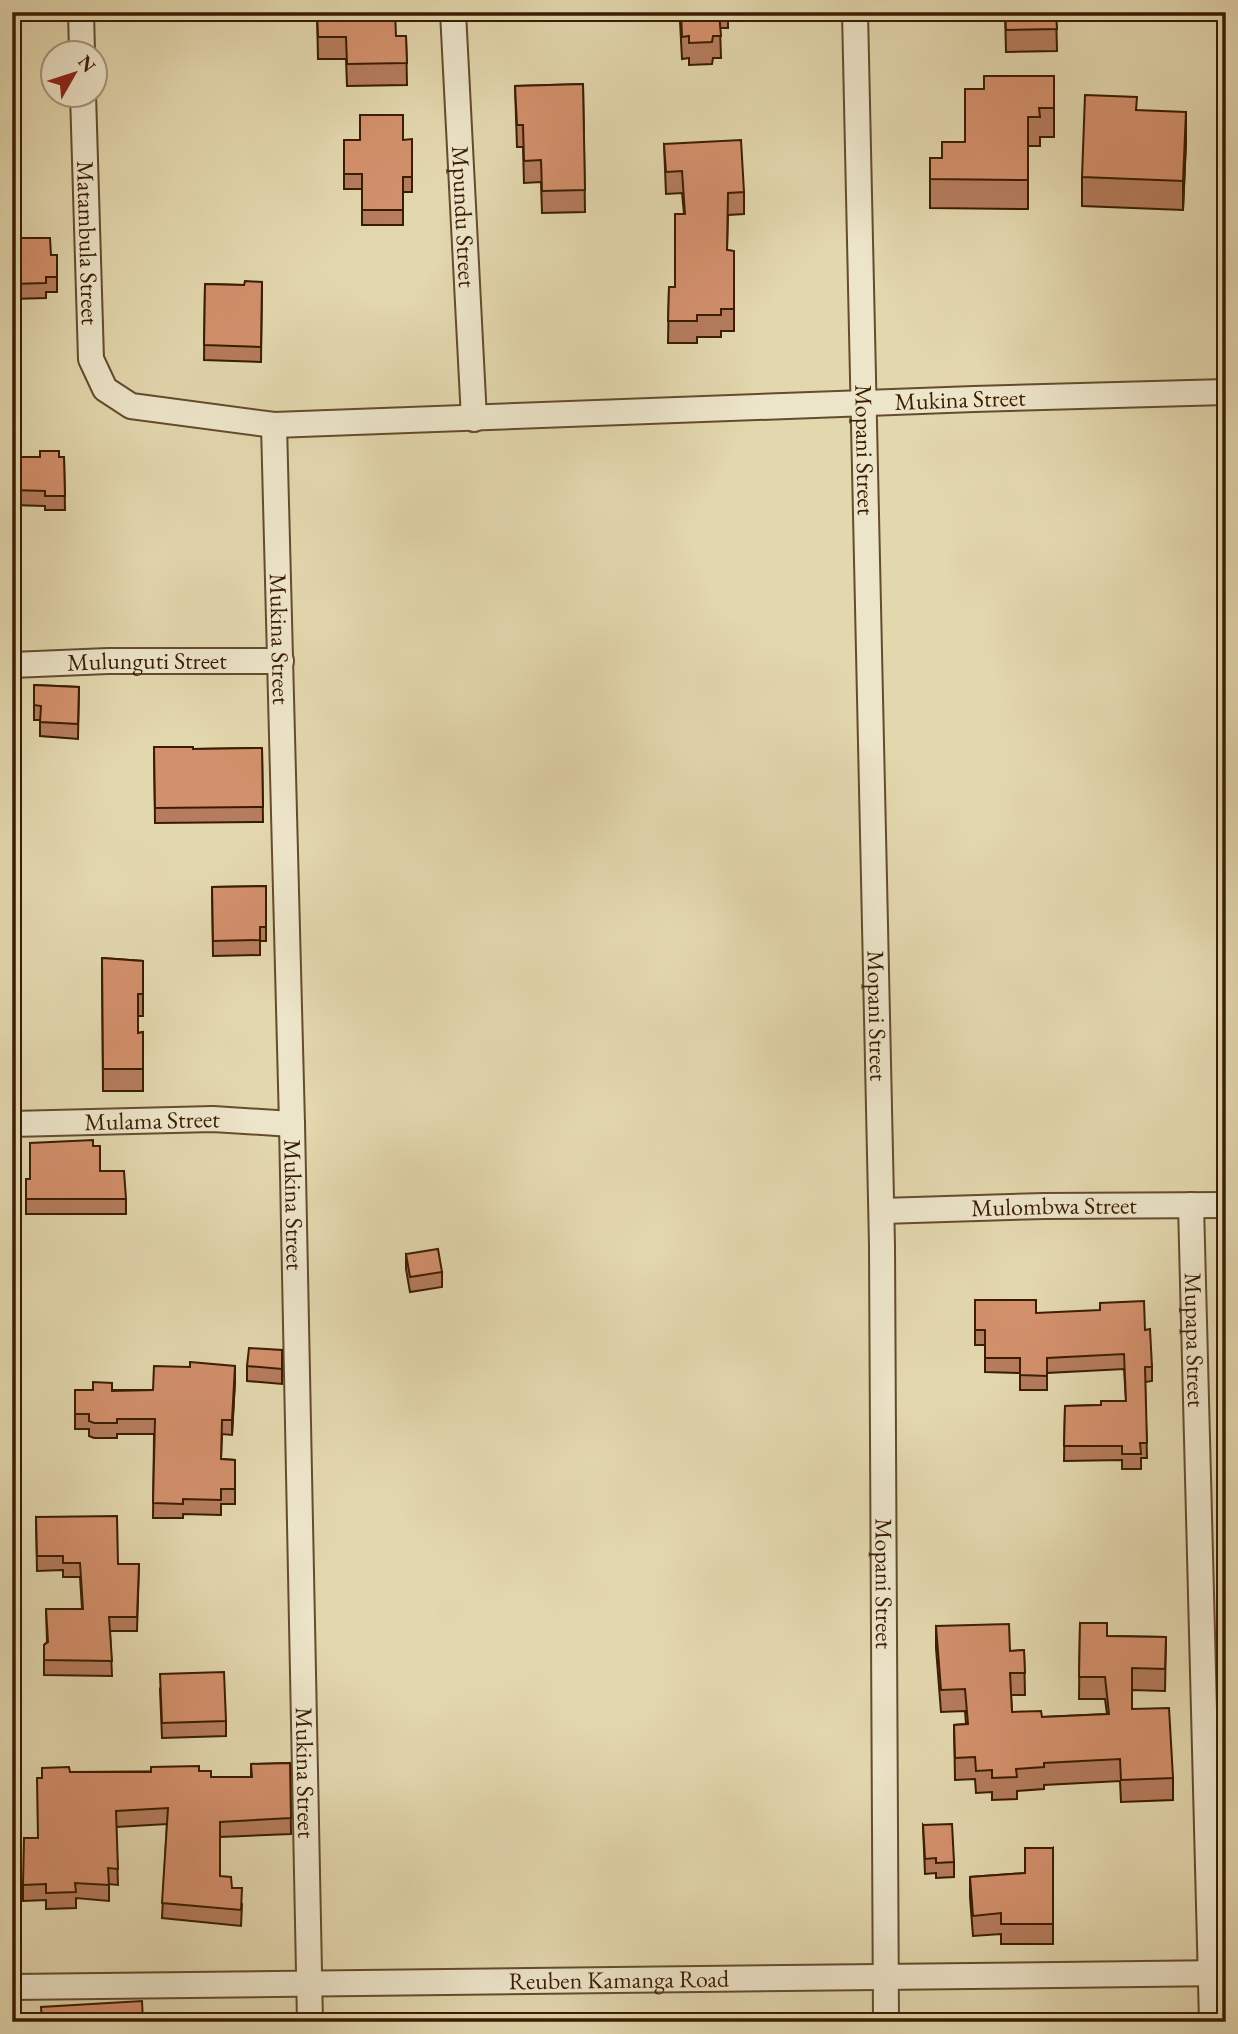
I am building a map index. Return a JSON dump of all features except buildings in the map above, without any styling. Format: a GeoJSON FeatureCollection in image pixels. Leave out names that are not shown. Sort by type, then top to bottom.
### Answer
{"type":"FeatureCollection","features":[{"type":"Feature","properties":{"kind":"street"},"geometry":{"type":"LineString","coordinates":[[81,12],[82,38]]}},
{"type":"Feature","properties":{"kind":"street","name":"Mpundu Street"},"geometry":{"type":"LineString","coordinates":[[453,12],[474,419]]}},
{"type":"Feature","properties":{"kind":"street","name":"Mopani Street"},"geometry":{"type":"LineString","coordinates":[[855,12],[881,1211],[886,2022]]}},
{"type":"Feature","properties":{"kind":"street","name":"Matambula Street"},"geometry":{"type":"LineString","coordinates":[[83,108],[91,359],[105,388]]}},
{"type":"Feature","properties":{"kind":"street","name":"Mukina Street"},"geometry":{"type":"LineString","coordinates":[[105,388],[131,406],[274,425],[1226,392]]}},
{"type":"Feature","properties":{"kind":"street","name":"Mukina Street"},"geometry":{"type":"LineString","coordinates":[[274,425],[292,1124],[310,2022]]}},
{"type":"Feature","properties":{"kind":"street","name":"Mulunguti Street"},"geometry":{"type":"LineString","coordinates":[[12,665],[108,661],[281,661]]}},
{"type":"Feature","properties":{"kind":"street","name":"Mulama Street"},"geometry":{"type":"LineString","coordinates":[[12,1124],[213,1119],[292,1124]]}},
{"type":"Feature","properties":{"kind":"street","name":"Mupapa Street"},"geometry":{"type":"LineString","coordinates":[[1191,1205],[1219,1973],[1212,2022]]}},
{"type":"Feature","properties":{"kind":"street","name":"Mulombwa Street"},"geometry":{"type":"LineString","coordinates":[[881,1211],[1044,1206],[1226,1205]]}},
{"type":"Feature","properties":{"kind":"street","name":"Reuben Kamanga Road"},"geometry":{"type":"LineString","coordinates":[[12,1987],[1219,1973]]}}]}
